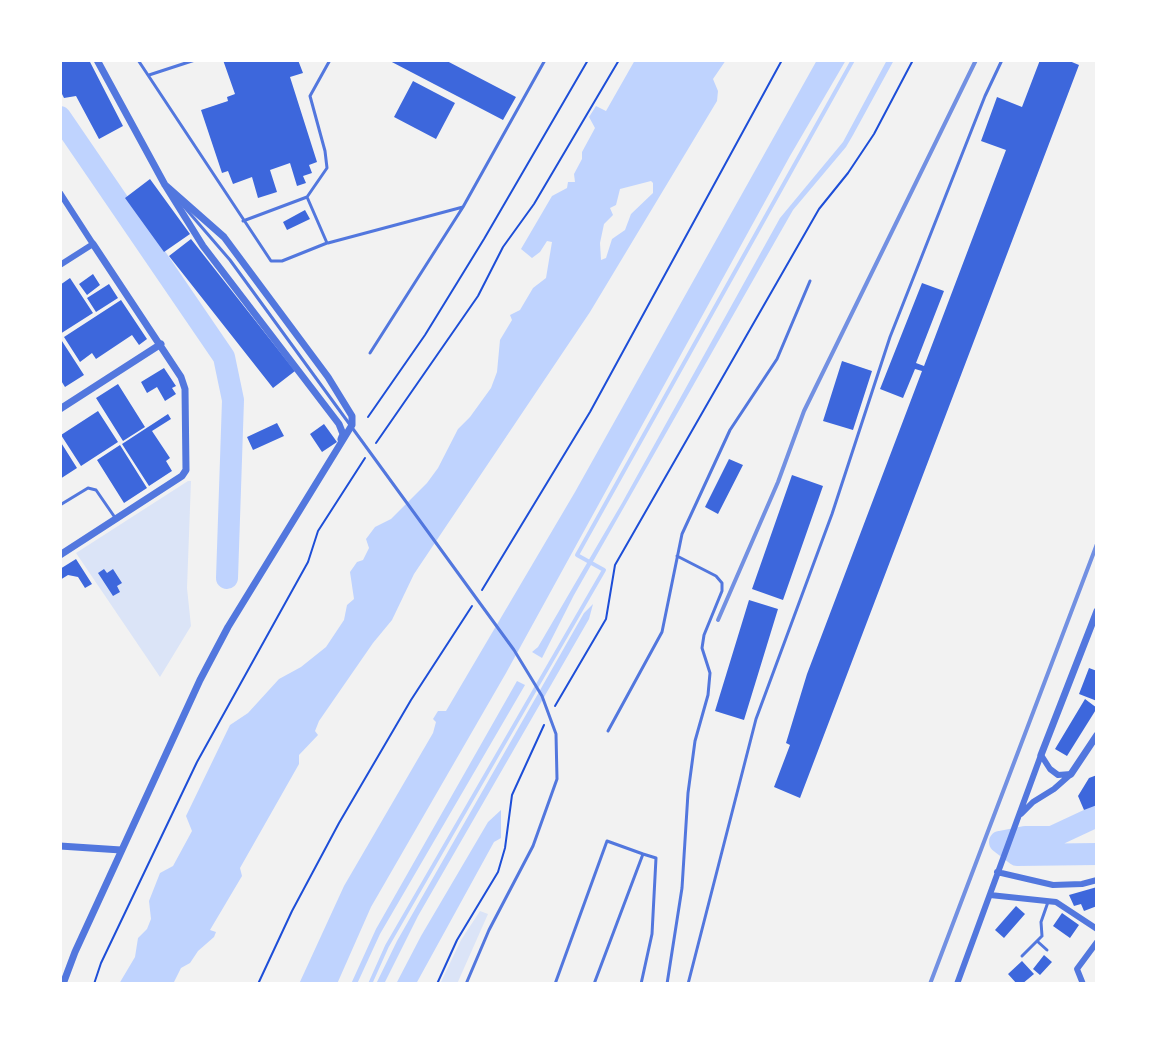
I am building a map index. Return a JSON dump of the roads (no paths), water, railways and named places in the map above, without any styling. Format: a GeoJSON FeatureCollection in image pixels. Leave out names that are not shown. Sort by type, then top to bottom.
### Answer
{"type":"FeatureCollection","features":[{"type":"Feature","properties":{"kind":"street"},"geometry":{"type":"LineString","coordinates":[[97,60],[165,185],[203,246],[339,424],[343,434],[340,444]]}},
{"type":"Feature","properties":{"kind":"street"},"geometry":{"type":"LineString","coordinates":[[63,984],[200,680],[228,627],[352,425],[352,416],[342,398],[224,237],[165,185]]}},
{"type":"Feature","properties":{"kind":"street"},"geometry":{"type":"LineString","coordinates":[[60,193],[181,377],[185,389],[186,470],[182,476],[60,555]]}},
{"type":"Feature","properties":{"kind":"street"},"geometry":{"type":"LineString","coordinates":[[60,265],[93,244]]}},
{"type":"Feature","properties":{"kind":"street"},"geometry":{"type":"LineString","coordinates":[[60,409],[161,344]]}},
{"type":"Feature","properties":{"kind":"street"},"geometry":{"type":"LineString","coordinates":[[957,984],[1097,611]]}},
{"type":"Feature","properties":{"kind":"street"},"geometry":{"type":"LineString","coordinates":[[1018,819],[1033,802],[1071,774],[1097,735]]}},
{"type":"Feature","properties":{"kind":"street"},"geometry":{"type":"LineString","coordinates":[[1041,755],[1058,775],[1071,774]]}},
{"type":"Feature","properties":{"kind":"street"},"geometry":{"type":"LineString","coordinates":[[60,846],[121,850]]}},
{"type":"Feature","properties":{"kind":"street"},"geometry":{"type":"LineString","coordinates":[[997,872],[1053,885],[1097,880]]}},
{"type":"Feature","properties":{"kind":"street"},"geometry":{"type":"LineString","coordinates":[[990,895],[1048,901],[1064,906],[1097,929]]}},
{"type":"Feature","properties":{"kind":"street"},"geometry":{"type":"LineString","coordinates":[[1083,984],[1077,969],[1097,942]]}},
{"type":"Feature","properties":{"kind":"lane"},"geometry":{"type":"LineString","coordinates":[[138,60],[271,261],[282,261],[327,243],[463,207]]}},
{"type":"Feature","properties":{"kind":"lane"},"geometry":{"type":"LineString","coordinates":[[148,75],[195,60]]}},
{"type":"Feature","properties":{"kind":"lane"},"geometry":{"type":"LineString","coordinates":[[243,221],[307,197],[327,168],[310,96],[330,60]]}},
{"type":"Feature","properties":{"kind":"lane"},"geometry":{"type":"LineString","coordinates":[[370,353],[463,207],[545,60]]}},
{"type":"Feature","properties":{"kind":"lane"},"geometry":{"type":"LineString","coordinates":[[688,984],[756,719],[779,665],[832,514],[890,337],[1002,60]]}},
{"type":"Feature","properties":{"kind":"lane"},"geometry":{"type":"LineString","coordinates":[[165,185],[230,260],[514,650],[542,696],[556,734],[557,779],[533,846],[495,918],[466,984]]}},
{"type":"Feature","properties":{"kind":"lane"},"geometry":{"type":"LineString","coordinates":[[307,197],[327,243]]}},
{"type":"Feature","properties":{"kind":"lane"},"geometry":{"type":"LineString","coordinates":[[608,731],[662,632],[682,534],[730,430],[777,359],[810,281]]}},
{"type":"Feature","properties":{"kind":"lane"},"geometry":{"type":"LineString","coordinates":[[60,505],[88,488],[96,490],[116,519]]}},
{"type":"Feature","properties":{"kind":"lane"},"geometry":{"type":"LineString","coordinates":[[667,984],[682,888],[695,741],[708,695],[710,673],[702,648],[704,635],[722,591],[722,583],[716,576],[677,556]]}},
{"type":"Feature","properties":{"kind":"lane"},"geometry":{"type":"LineString","coordinates":[[555,984],[607,841],[656,858],[652,934],[641,984]]}},
{"type":"Feature","properties":{"kind":"lane"},"geometry":{"type":"LineString","coordinates":[[594,984],[643,854]]}},
{"type":"Feature","properties":{"kind":"lane"},"geometry":{"type":"LineString","coordinates":[[1022,956],[1042,936],[1041,922],[1048,901]]}},
{"type":"Feature","properties":{"kind":"lane"},"geometry":{"type":"LineString","coordinates":[[1037,941],[1047,950]]}},
{"type":"Feature","properties":{"kind":"water"},"geometry":{"type":"Polygon","coordinates":[[[635,60],[726,60],[713,79],[718,91],[717,101],[590,312],[414,574],[392,620],[319,721],[315,731],[318,735],[299,755],[299,764],[240,868],[242,876],[210,930],[216,932],[214,937],[190,963],[181,968],[173,984],[119,984],[135,957],[138,938],[151,919],[149,901],[160,873],[173,866],[192,831],[186,816],[230,725],[248,713],[279,679],[301,667],[326,647],[344,620],[347,605],[354,599],[350,572],[357,562],[363,560],[369,548],[366,539],[375,527],[391,519],[427,483],[458,429],[491,388],[497,372],[500,340],[512,320],[510,315],[520,310],[533,288],[546,278],[552,242],[547,241],[532,258],[521,249],[552,196],[567,188],[568,182],[575,182],[574,174],[582,152],[595,128],[589,117],[596,106],[606,111],[635,60]],[[653,183],[620,189],[616,205],[610,208],[613,215],[604,224],[600,243],[601,260],[606,258],[612,239],[625,230],[631,214],[653,193],[653,183]]]}},
{"type":"Feature","properties":{"kind":"water"},"geometry":{"type":"Polygon","coordinates":[[[817,60],[846,60],[790,156],[506,673],[371,907],[337,984],[299,984],[344,886],[433,733],[436,722],[433,719],[438,711],[446,711],[575,492],[817,60]]]}},
{"type":"Feature","properties":{"kind":"water"},"geometry":{"type":"Polygon","coordinates":[[[887,60],[894,60],[853,135],[793,210],[574,595],[542,658],[532,652],[538,647],[622,503],[780,218],[843,142],[887,60]]]}},
{"type":"Feature","properties":{"kind":"water"},"geometry":{"type":"Polygon","coordinates":[[[593,604],[589,619],[418,916],[384,984],[376,984],[397,941],[584,613],[593,604]]]}},
{"type":"Feature","properties":{"kind":"water"},"geometry":{"type":"Polygon","coordinates":[[[517,681],[525,685],[380,934],[357,984],[351,984],[376,929],[517,681]]]}},
{"type":"Feature","properties":{"kind":"water"},"geometry":{"type":"Polygon","coordinates":[[[501,810],[501,838],[494,842],[416,984],[396,984],[488,822],[501,810]]]}},
{"type":"Feature","properties":{"kind":"waterway"},"geometry":{"type":"LineString","coordinates":[[370,984],[387,946],[604,570],[577,555],[853,60]]}},
{"type":"Feature","properties":{"kind":"waterway"},"geometry":{"type":"LineString","coordinates":[[60,117],[224,357],[233,400],[227,578]]}},
{"type":"Feature","properties":{"kind":"waterway"},"geometry":{"type":"LineString","coordinates":[[1000,842],[1025,837],[1052,837],[1097,816]]}},
{"type":"Feature","properties":{"kind":"waterway"},"geometry":{"type":"LineString","coordinates":[[1000,842],[1017,855],[1097,854]]}},
{"type":"Feature","properties":{"kind":"railway"},"geometry":{"type":"LineString","coordinates":[[718,620],[778,482],[804,411],[976,60]]}},
{"type":"Feature","properties":{"kind":"railway"},"geometry":{"type":"LineString","coordinates":[[930,984],[1097,544]]}}]}
